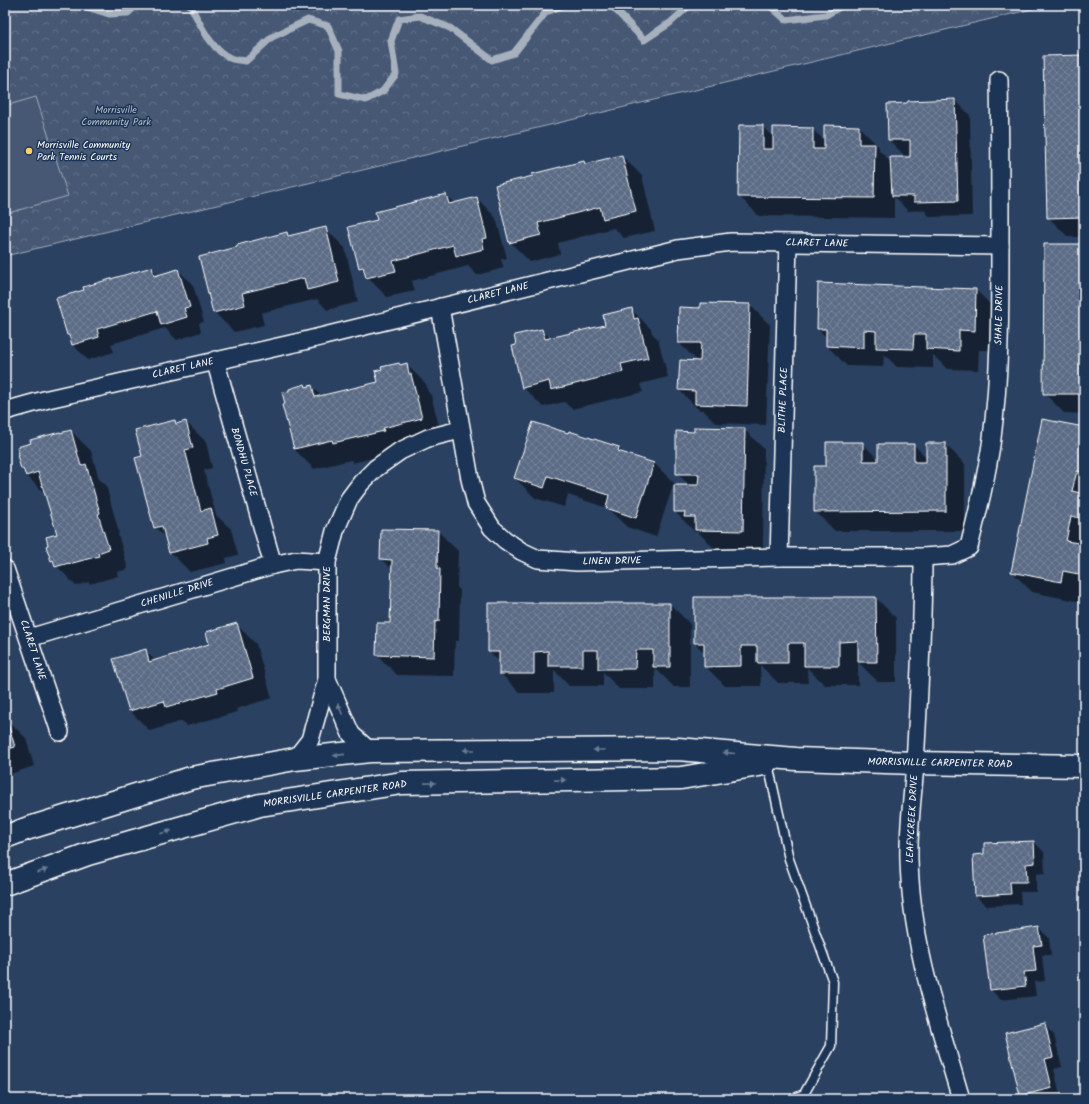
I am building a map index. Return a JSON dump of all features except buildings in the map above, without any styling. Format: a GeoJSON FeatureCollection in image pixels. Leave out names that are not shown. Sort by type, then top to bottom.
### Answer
{"type":"FeatureCollection","features":[{"type":"Feature","properties":{"kind":"main road","name":"MORRISVILLE CARPENTER ROAD"},"geometry":{"type":"LineString","coordinates":[[5,838],[26,829],[191,778],[295,759],[370,751],[678,749],[796,759],[1084,766]]}},
{"type":"Feature","properties":{"kind":"main road","name":"MORRISVILLE CARPENTER ROAD"},"geometry":{"type":"LineString","coordinates":[[5,884],[88,854],[260,805],[402,783],[681,778],[796,759]]}},
{"type":"Feature","properties":{"kind":"street","name":"SHALE DRIVE"},"geometry":{"type":"LineString","coordinates":[[969,547],[983,490],[992,438],[998,363],[1001,181],[999,80]]}},
{"type":"Feature","properties":{"kind":"street","name":"CLARET LANE"},"geometry":{"type":"LineString","coordinates":[[5,411],[48,399],[304,340],[678,249],[731,242],[1000,246]]}},
{"type":"Feature","properties":{"kind":"street","name":"BLITHE PLACE"},"geometry":{"type":"LineString","coordinates":[[779,558],[788,242]]}},
{"type":"Feature","properties":{"kind":"street","name":"LINEN DRIVE"},"geometry":{"type":"LineString","coordinates":[[440,307],[460,430],[476,503],[492,528],[505,540],[521,551],[538,559],[577,562],[923,557],[952,555],[969,547]]}},
{"type":"Feature","properties":{"kind":"street","name":"BONDHU PLACE"},"geometry":{"type":"LineString","coordinates":[[215,360],[273,565]]}},
{"type":"Feature","properties":{"kind":"street","name":"BERGMAN DRIVE"},"geometry":{"type":"LineString","coordinates":[[295,759],[310,740],[327,680],[327,562],[335,531],[349,499],[361,483],[376,468],[400,450],[428,438],[460,430]]}},
{"type":"Feature","properties":{"kind":"street","name":"LEAFYCREEK DRIVE"},"geometry":{"type":"LineString","coordinates":[[923,557],[923,590],[915,763],[909,859],[913,909],[918,945],[926,979],[961,1099]]}},
{"type":"Feature","properties":{"kind":"street","name":"CHENILLE DRIVE"},"geometry":{"type":"LineString","coordinates":[[29,638],[273,565],[296,560],[327,562]]}},
{"type":"Feature","properties":{"kind":"street","name":"CLARET LANE"},"geometry":{"type":"LineString","coordinates":[[5,569],[60,732]]}},
{"type":"Feature","properties":{"kind":"street","name":"BERGMAN DRIVE"},"geometry":{"type":"LineString","coordinates":[[327,680],[351,734],[370,751]]}},
{"type":"Feature","properties":{"kind":"lane"},"geometry":{"type":"LineString","coordinates":[[768,764],[789,859],[833,982],[831,1046],[804,1094],[793,1099]]}},
{"type":"Feature","properties":{"kind":"green space","name":"Morrisville Community Park"},"geometry":{"type":"Polygon","coordinates":[[[5,5],[1049,5],[5,256],[5,5]]]}},
{"type":"Feature","properties":{"kind":"green space","name":"Morrisville Community Park Tennis Courts"},"geometry":{"type":"Polygon","coordinates":[[[36,97],[68,196],[5,214],[5,106],[36,97]]]}},
{"type":"Feature","properties":{"kind":"waterway"},"geometry":{"type":"LineString","coordinates":[[81,5],[109,14],[128,13],[136,5]]}},
{"type":"Feature","properties":{"kind":"waterway"},"geometry":{"type":"LineString","coordinates":[[190,5],[211,42],[223,54],[236,60],[246,61],[272,37],[308,20],[328,26],[339,51],[339,94],[366,100],[383,91],[396,74],[391,41],[399,19],[420,16],[450,28],[492,60],[514,53],[546,12],[564,5]]}},
{"type":"Feature","properties":{"kind":"waterway"},"geometry":{"type":"LineString","coordinates":[[611,5],[644,40],[670,23],[690,5]]}},
{"type":"Feature","properties":{"kind":"waterway"},"geometry":{"type":"LineString","coordinates":[[769,5],[786,20],[826,15],[843,5]]}},
{"type":"Feature","properties":{"kind":"place","name":"Morrisville Community Park Tennis Courts"},"geometry":{"type":"Point","coordinates":[29,151]}}]}
